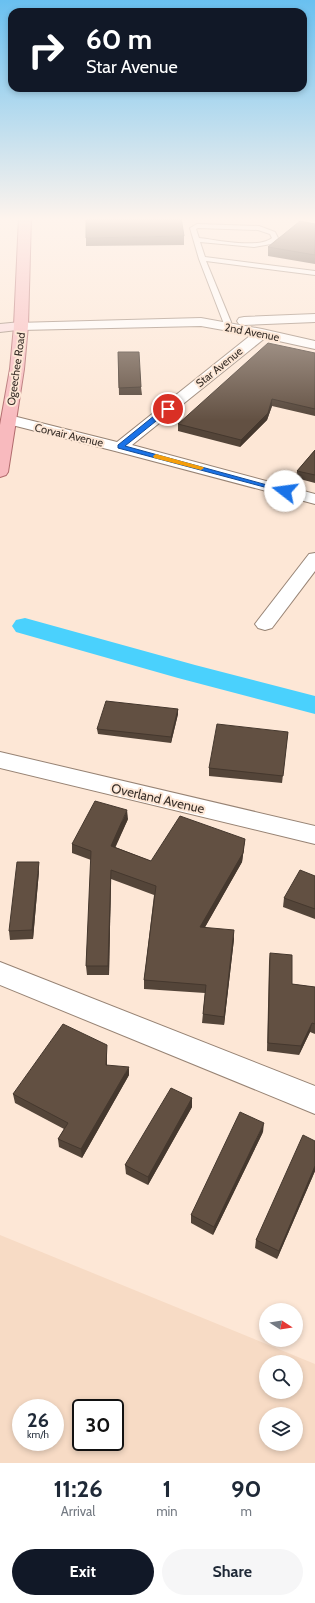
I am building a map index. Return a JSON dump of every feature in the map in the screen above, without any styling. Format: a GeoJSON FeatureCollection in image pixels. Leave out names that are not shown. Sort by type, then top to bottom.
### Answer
{"type":"FeatureCollection","features":[{"type":"Feature","properties":{"kind":"main road","name":"Ogeechee Road"},"geometry":{"type":"LineString","coordinates":[[0,472],[9,420],[21,326],[22,285]]}},
{"type":"Feature","properties":{"kind":"main road"},"geometry":{"type":"LineString","coordinates":[[0,328],[21,326]]}},
{"type":"Feature","properties":{"kind":"street"},"geometry":{"type":"LineString","coordinates":[[201,322],[315,318]]}},
{"type":"Feature","properties":{"kind":"street","name":"2nd Avenue"},"geometry":{"type":"LineString","coordinates":[[21,326],[201,322],[262,333],[315,345]]}},
{"type":"Feature","properties":{"kind":"street","name":"Star Avenue"},"geometry":{"type":"LineString","coordinates":[[120,447],[262,333]]}},
{"type":"Feature","properties":{"kind":"street","name":"Corvair Avenue"},"geometry":{"type":"LineString","coordinates":[[9,420],[120,447],[315,499]]}},
{"type":"Feature","properties":{"kind":"street"},"geometry":{"type":"LineString","coordinates":[[265,624],[315,558]]}},
{"type":"Feature","properties":{"kind":"street","name":"Overland Avenue"},"geometry":{"type":"LineString","coordinates":[[0,760],[315,835]]}},
{"type":"Feature","properties":{"kind":"street"},"geometry":{"type":"LineString","coordinates":[[0,973],[315,1100]]}},
{"type":"Feature","properties":{"kind":"lane"},"geometry":{"type":"LineString","coordinates":[[212,285],[227,322]]}},
{"type":"Feature","properties":{"kind":"shaded area"},"geometry":{"type":"Polygon","coordinates":[[[0,1235],[259,1341],[259,1347],[273,1347],[293,1355],[259,1355],[259,1399],[303,1399],[303,1359],[315,1364],[315,1463],[0,1463],[0,1235]]]}},
{"type":"Feature","properties":{"kind":"building"},"geometry":{"type":"Polygon","coordinates":[[[268,343],[315,353],[315,409],[272,399],[268,413],[241,440],[178,424],[268,343]]]}},
{"type":"Feature","properties":{"kind":"building"},"geometry":{"type":"Polygon","coordinates":[[[118,352],[139,352],[141,387],[119,388],[118,352]]]}},
{"type":"Feature","properties":{"kind":"building"},"geometry":{"type":"Polygon","coordinates":[[[315,450],[315,475],[297,471],[315,450]]]}},
{"type":"Feature","properties":{"kind":"building"},"geometry":{"type":"Polygon","coordinates":[[[106,701],[178,709],[171,737],[97,729],[106,701]]]}},
{"type":"Feature","properties":{"kind":"building"},"geometry":{"type":"Polygon","coordinates":[[[217,724],[288,732],[283,776],[209,768],[217,724]]]}},
{"type":"Feature","properties":{"kind":"building"},"geometry":{"type":"Polygon","coordinates":[[[95,801],[127,810],[111,846],[151,861],[180,816],[245,839],[243,853],[200,927],[234,930],[224,1017],[203,1014],[206,985],[144,980],[156,886],[111,870],[108,966],[86,966],[91,851],[72,844],[95,801]]]}},
{"type":"Feature","properties":{"kind":"building"},"geometry":{"type":"Polygon","coordinates":[[[17,862],[39,862],[32,930],[9,931],[17,862]]]}},
{"type":"Feature","properties":{"kind":"building"},"geometry":{"type":"Polygon","coordinates":[[[300,870],[315,876],[315,909],[284,898],[300,870]]]}},
{"type":"Feature","properties":{"kind":"building"},"geometry":{"type":"Polygon","coordinates":[[[270,953],[292,955],[292,984],[315,987],[315,1024],[312,1023],[301,1046],[268,1043],[270,953]]]}},
{"type":"Feature","properties":{"kind":"building"},"geometry":{"type":"Polygon","coordinates":[[[63,1024],[107,1045],[106,1065],[129,1067],[81,1149],[58,1139],[68,1123],[13,1094],[63,1024]]]}},
{"type":"Feature","properties":{"kind":"building"},"geometry":{"type":"Polygon","coordinates":[[[171,1088],[192,1098],[148,1177],[125,1165],[171,1088]]]}},
{"type":"Feature","properties":{"kind":"building"},"geometry":{"type":"Polygon","coordinates":[[[240,1112],[264,1123],[214,1227],[191,1215],[240,1112]]]}},
{"type":"Feature","properties":{"kind":"building"},"geometry":{"type":"Polygon","coordinates":[[[303,1135],[315,1141],[315,1166],[279,1251],[256,1240],[303,1135]]]}},
{"type":"Feature","properties":{"kind":"waterway"},"geometry":{"type":"LineString","coordinates":[[25,626],[188,672],[315,705]]}},
{"type":"Feature","properties":{"kind":"slow traffic"},"geometry":{"type":"LineString","coordinates":[[156,456],[201,468]]}},
{"type":"Feature","properties":{"kind":"route"},"geometry":{"type":"LineString","coordinates":[[168,409],[120,447],[285,491]]}}]}
